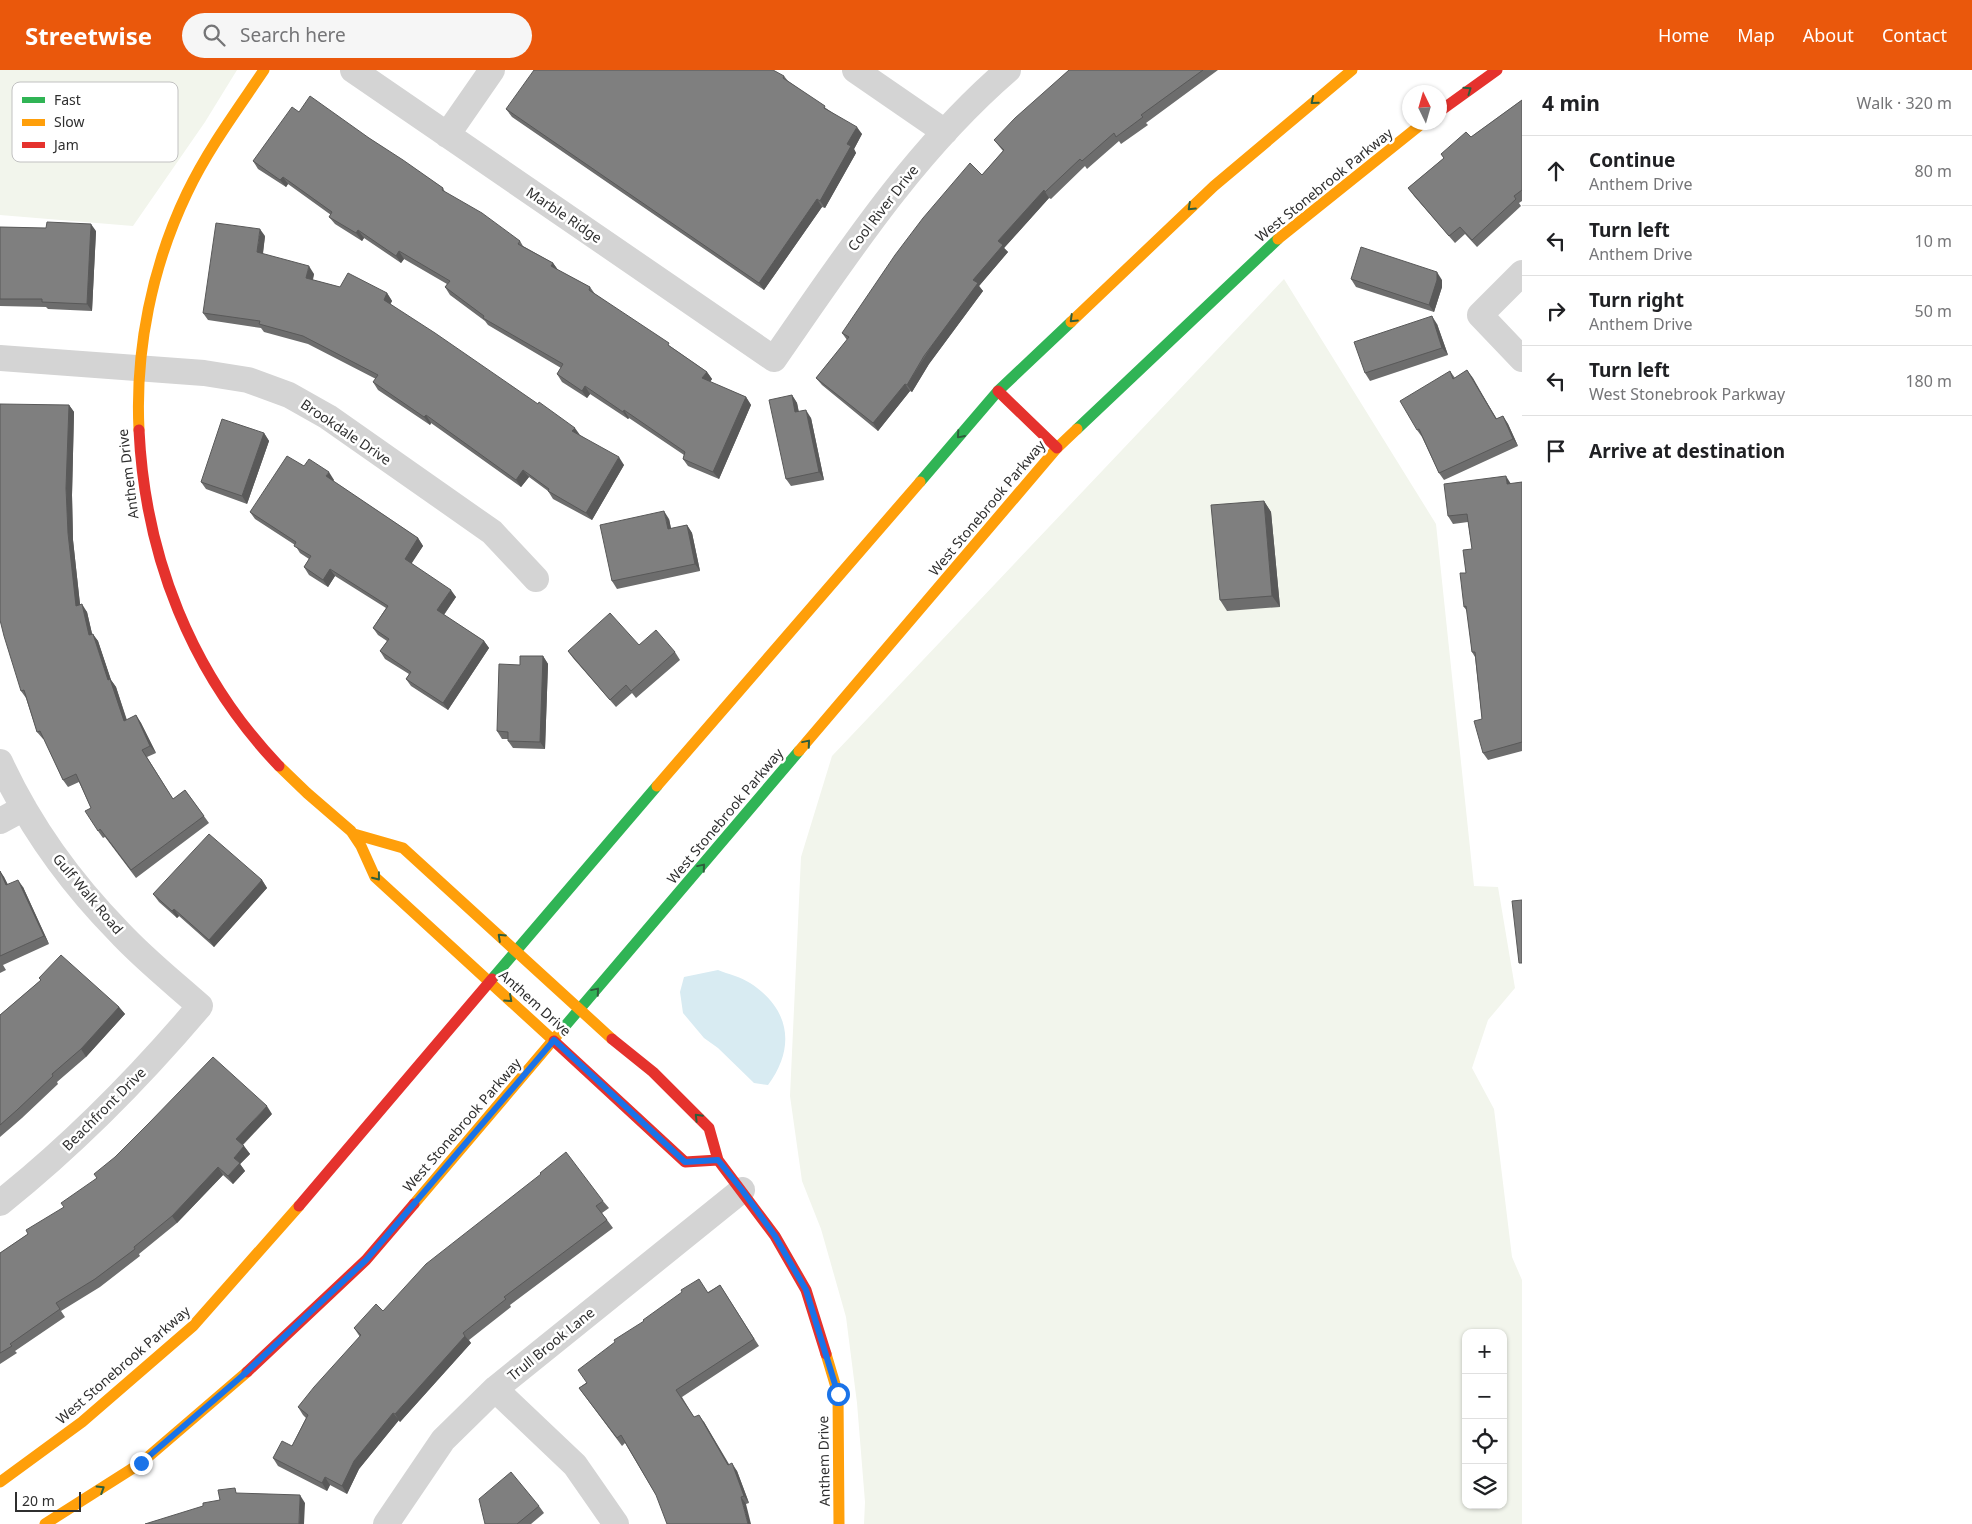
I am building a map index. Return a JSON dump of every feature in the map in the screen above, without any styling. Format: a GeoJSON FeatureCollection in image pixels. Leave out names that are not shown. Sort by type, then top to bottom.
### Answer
{"type":"FeatureCollection","features":[{"type":"Feature","properties":{"kind":"street","name":"Anthem Drive"},"geometry":{"type":"LineString","coordinates":[[264,70],[208,154],[179,211],[167,242],[148,304],[138,368],[137,441],[142,487],[155,549],[166,584],[180,618],[214,683],[257,742],[282,769],[354,834],[375,877],[685,1162],[718,1160]]}},
{"type":"Feature","properties":{"kind":"street","name":"Marble Ridge"},"geometry":{"type":"LineString","coordinates":[[353,70],[774,359]]}},
{"type":"Feature","properties":{"kind":"street"},"geometry":{"type":"LineString","coordinates":[[448,135],[492,70]]}},
{"type":"Feature","properties":{"kind":"street"},"geometry":{"type":"LineString","coordinates":[[855,70],[945,132]]}},
{"type":"Feature","properties":{"kind":"street","name":"Cool River Drive"},"geometry":{"type":"LineString","coordinates":[[774,359],[878,210],[945,132],[1008,70]]}},
{"type":"Feature","properties":{"kind":"street","name":"West Stonebrook Parkway"},"geometry":{"type":"LineString","coordinates":[[0,1482],[82,1422],[193,1326],[275,1235],[515,951],[998,391],[1214,186],[1352,70]]}},
{"type":"Feature","properties":{"kind":"street"},"geometry":{"type":"LineString","coordinates":[[1447,106],[1497,70]]}},
{"type":"Feature","properties":{"kind":"street","name":"West Stonebrook Parkway"},"geometry":{"type":"LineString","coordinates":[[45,1524],[141,1463],[242,1376],[366,1260],[1057,448],[1284,233],[1414,130]]}},
{"type":"Feature","properties":{"kind":"street"},"geometry":{"type":"LineString","coordinates":[[1522,273],[1480,315],[1522,360]]}},
{"type":"Feature","properties":{"kind":"street","name":"Brookdale Drive"},"geometry":{"type":"LineString","coordinates":[[0,358],[204,373],[248,380],[290,395],[310,405],[492,532],[536,579]]}},
{"type":"Feature","properties":{"kind":"street"},"geometry":{"type":"LineString","coordinates":[[998,391],[1057,448]]}},
{"type":"Feature","properties":{"kind":"street","name":"Gulf Walk Road"},"geometry":{"type":"LineString","coordinates":[[0,762],[24,808],[68,874],[93,904],[149,961],[200,1006]]}},
{"type":"Feature","properties":{"kind":"street"},"geometry":{"type":"LineString","coordinates":[[0,821],[24,808]]}},
{"type":"Feature","properties":{"kind":"street","name":"Anthem Drive"},"geometry":{"type":"LineString","coordinates":[[354,834],[403,848],[580,1010],[653,1072],[709,1128],[718,1160],[775,1236],[806,1290],[838,1394],[839,1524]]}},
{"type":"Feature","properties":{"kind":"street","name":"Beachfront Drive"},"geometry":{"type":"LineString","coordinates":[[0,1203],[68,1146],[107,1108],[145,1070],[200,1006]]}},
{"type":"Feature","properties":{"kind":"street","name":"Trull Brook Lane"},"geometry":{"type":"LineString","coordinates":[[386,1524],[443,1440],[495,1389],[742,1190]]}},
{"type":"Feature","properties":{"kind":"street"},"geometry":{"type":"LineString","coordinates":[[495,1389],[575,1465],[616,1524]]}},
{"type":"Feature","properties":{"kind":"shaded area"},"geometry":{"type":"Polygon","coordinates":[[[0,70],[237,70],[178,161],[178,82],[12,82],[12,162],[177,162],[133,226],[0,215],[0,70]]]}},
{"type":"Feature","properties":{"kind":"shaded area"},"geometry":{"type":"Polygon","coordinates":[[[1284,279],[1436,524],[1474,886],[1498,887],[1515,988],[1488,1020],[1472,1068],[1494,1109],[1512,1257],[1522,1280],[1522,1524],[864,1524],[865,1502],[857,1403],[846,1317],[821,1229],[802,1181],[790,1096],[801,857],[832,756],[1284,279]]]}},
{"type":"Feature","properties":{"kind":"shaded area"},"geometry":{"type":"Polygon","coordinates":[[[718,970],[750,983],[774,1005],[781,1017],[785,1043],[783,1057],[768,1085],[754,1083],[718,1048],[704,1038],[683,1013],[680,992],[684,977],[718,970]]]}},
{"type":"Feature","properties":{"kind":"building"},"geometry":{"type":"Polygon","coordinates":[[[534,70],[773,70],[825,106],[824,108],[857,127],[847,144],[851,146],[820,201],[817,199],[759,283],[506,109],[534,70]]]}},
{"type":"Feature","properties":{"kind":"building"},"geometry":{"type":"Polygon","coordinates":[[[1069,70],[1203,70],[1141,115],[1143,117],[1116,137],[1114,133],[1082,161],[1080,159],[1045,192],[1044,190],[998,241],[1003,245],[973,280],[978,283],[924,356],[907,385],[905,384],[873,423],[816,378],[849,337],[842,333],[895,255],[923,218],[970,163],[982,175],[1004,150],[994,140],[1015,118],[1069,70]]]}},
{"type":"Feature","properties":{"kind":"building"},"geometry":{"type":"Polygon","coordinates":[[[310,96],[443,188],[442,190],[482,213],[520,241],[518,244],[553,263],[551,266],[590,287],[589,290],[669,343],[668,345],[707,372],[702,378],[746,397],[713,472],[683,459],[685,452],[624,410],[623,412],[585,386],[582,391],[557,374],[563,364],[483,318],[484,316],[445,287],[450,281],[399,251],[396,256],[358,230],[356,233],[329,217],[332,212],[283,177],[280,180],[253,161],[292,107],[299,112],[310,96]]]}},
{"type":"Feature","properties":{"kind":"building"},"geometry":{"type":"Polygon","coordinates":[[[1522,100],[1522,190],[1514,196],[1516,199],[1472,240],[1460,227],[1449,236],[1408,188],[1444,158],[1441,154],[1466,132],[1471,137],[1522,100]]]}},
{"type":"Feature","properties":{"kind":"building"},"geometry":{"type":"Polygon","coordinates":[[[47,222],[91,224],[87,304],[42,302],[42,299],[0,299],[0,227],[46,228],[47,222]]]}},
{"type":"Feature","properties":{"kind":"building"},"geometry":{"type":"Polygon","coordinates":[[[216,223],[260,229],[257,252],[309,266],[306,278],[340,287],[348,273],[387,293],[384,300],[538,404],[539,402],[575,428],[572,431],[619,457],[586,513],[548,491],[549,489],[523,470],[516,480],[426,415],[424,417],[373,382],[378,375],[303,336],[259,324],[260,321],[203,313],[216,223]]]}},
{"type":"Feature","properties":{"kind":"building"},"geometry":{"type":"Polygon","coordinates":[[[1361,247],[1437,272],[1437,280],[1429,305],[1351,279],[1361,247]]]}},
{"type":"Feature","properties":{"kind":"building"},"geometry":{"type":"Polygon","coordinates":[[[1432,316],[1442,348],[1365,373],[1354,342],[1432,316]]]}},
{"type":"Feature","properties":{"kind":"building"},"geometry":{"type":"Polygon","coordinates":[[[1467,370],[1496,419],[1503,416],[1513,439],[1439,473],[1419,429],[1417,430],[1400,401],[1450,371],[1453,379],[1467,370]]]}},
{"type":"Feature","properties":{"kind":"building"},"geometry":{"type":"Polygon","coordinates":[[[792,395],[795,412],[806,410],[819,472],[786,479],[769,400],[792,395]]]}},
{"type":"Feature","properties":{"kind":"building"},"geometry":{"type":"Polygon","coordinates":[[[0,404],[69,405],[66,488],[68,533],[76,606],[82,604],[89,635],[93,634],[124,721],[136,715],[150,746],[142,750],[173,799],[185,790],[204,816],[131,870],[100,829],[98,831],[85,811],[91,808],[76,774],[63,780],[40,731],[37,732],[24,690],[21,691],[4,636],[0,620],[0,404]]]}},
{"type":"Feature","properties":{"kind":"building"},"geometry":{"type":"Polygon","coordinates":[[[222,419],[264,433],[242,496],[201,482],[222,419]]]}},
{"type":"Feature","properties":{"kind":"building"},"geometry":{"type":"Polygon","coordinates":[[[287,456],[304,466],[309,459],[329,472],[326,476],[418,538],[405,559],[451,590],[437,610],[484,641],[443,703],[406,679],[411,672],[380,651],[389,639],[373,628],[388,606],[330,569],[323,580],[304,567],[311,556],[294,546],[296,542],[250,512],[287,456]]]}},
{"type":"Feature","properties":{"kind":"building"},"geometry":{"type":"Polygon","coordinates":[[[1506,476],[1507,484],[1522,482],[1522,742],[1483,753],[1474,721],[1482,719],[1475,652],[1472,652],[1460,573],[1466,573],[1463,550],[1472,549],[1467,514],[1448,516],[1444,484],[1506,476]]]}},
{"type":"Feature","properties":{"kind":"building"},"geometry":{"type":"Polygon","coordinates":[[[1264,501],[1272,596],[1220,600],[1211,505],[1264,501]]]}},
{"type":"Feature","properties":{"kind":"building"},"geometry":{"type":"Polygon","coordinates":[[[664,511],[668,529],[687,525],[695,564],[612,581],[600,525],[664,511]]]}},
{"type":"Feature","properties":{"kind":"building"},"geometry":{"type":"Polygon","coordinates":[[[610,613],[639,645],[656,630],[675,652],[631,691],[626,685],[610,700],[568,651],[610,613]]]}},
{"type":"Feature","properties":{"kind":"building"},"geometry":{"type":"Polygon","coordinates":[[[520,656],[543,656],[540,742],[508,741],[508,732],[497,731],[499,664],[520,665],[520,656]]]}},
{"type":"Feature","properties":{"kind":"building"},"geometry":{"type":"Polygon","coordinates":[[[209,834],[262,880],[209,940],[174,909],[172,911],[153,894],[209,834]]]}},
{"type":"Feature","properties":{"kind":"building"},"geometry":{"type":"Polygon","coordinates":[[[0,871],[6,885],[18,880],[44,936],[0,956],[0,871]]]}},
{"type":"Feature","properties":{"kind":"building"},"geometry":{"type":"Polygon","coordinates":[[[1522,900],[1522,963],[1519,963],[1512,901],[1522,900]]]}},
{"type":"Feature","properties":{"kind":"building"},"geometry":{"type":"Polygon","coordinates":[[[61,955],[119,1007],[81,1049],[52,1074],[53,1076],[0,1125],[0,1015],[41,980],[39,978],[61,955]]]}},
{"type":"Feature","properties":{"kind":"building"},"geometry":{"type":"Polygon","coordinates":[[[213,1057],[267,1106],[236,1139],[244,1146],[234,1158],[240,1163],[228,1176],[218,1167],[172,1216],[134,1247],[135,1249],[95,1279],[56,1303],[60,1309],[0,1353],[0,1253],[28,1234],[26,1230],[64,1207],[61,1203],[97,1178],[94,1174],[115,1157],[213,1057]]]}},
{"type":"Feature","properties":{"kind":"building"},"geometry":{"type":"Polygon","coordinates":[[[566,1152],[603,1201],[596,1206],[607,1220],[504,1297],[506,1299],[463,1333],[465,1336],[395,1414],[393,1413],[354,1461],[342,1486],[325,1477],[322,1483],[273,1458],[282,1441],[292,1446],[308,1415],[298,1407],[361,1335],[354,1328],[376,1304],[383,1311],[426,1264],[541,1174],[566,1152]]]}},
{"type":"Feature","properties":{"kind":"building"},"geometry":{"type":"Polygon","coordinates":[[[699,1279],[708,1293],[720,1285],[754,1339],[676,1390],[694,1417],[699,1415],[728,1465],[732,1463],[744,1496],[741,1497],[748,1524],[667,1524],[656,1495],[621,1435],[617,1438],[579,1388],[587,1383],[578,1370],[615,1342],[614,1340],[644,1321],[682,1292],[681,1290],[699,1279]]]}},
{"type":"Feature","properties":{"kind":"building"},"geometry":{"type":"Polygon","coordinates":[[[511,1472],[539,1506],[517,1524],[485,1524],[479,1499],[511,1472]]]}},
{"type":"Feature","properties":{"kind":"building"},"geometry":{"type":"Polygon","coordinates":[[[235,1488],[236,1493],[300,1495],[299,1524],[145,1524],[203,1506],[203,1503],[220,1500],[218,1490],[235,1488]]]}},
{"type":"Feature","properties":{"kind":"traffic: fast"},"geometry":{"type":"LineString","coordinates":[[1077,429],[1278,239]]}},
{"type":"Feature","properties":{"kind":"traffic: fast"},"geometry":{"type":"LineString","coordinates":[[920,482],[998,391],[1071,322]]}},
{"type":"Feature","properties":{"kind":"traffic: fast"},"geometry":{"type":"LineString","coordinates":[[560,1032],[799,751]]}},
{"type":"Feature","properties":{"kind":"traffic: fast"},"geometry":{"type":"LineString","coordinates":[[492,979],[657,786]]}},
{"type":"Feature","properties":{"kind":"traffic: slow"},"geometry":{"type":"LineString","coordinates":[[139,430],[138,400],[143,339],[155,279],[164,250],[195,177],[223,130],[264,70]]}},
{"type":"Feature","properties":{"kind":"traffic: slow"},"geometry":{"type":"LineString","coordinates":[[1071,322],[1214,186],[1352,70]]}},
{"type":"Feature","properties":{"kind":"traffic: slow"},"geometry":{"type":"LineString","coordinates":[[1278,239],[1414,130]]}},
{"type":"Feature","properties":{"kind":"traffic: slow"},"geometry":{"type":"LineString","coordinates":[[799,751],[1057,448],[1077,429]]}},
{"type":"Feature","properties":{"kind":"traffic: slow"},"geometry":{"type":"LineString","coordinates":[[657,786],[920,482]]}},
{"type":"Feature","properties":{"kind":"traffic: slow"},"geometry":{"type":"LineString","coordinates":[[279,766],[351,831],[361,846],[375,877],[554,1041]]}},
{"type":"Feature","properties":{"kind":"traffic: slow"},"geometry":{"type":"LineString","coordinates":[[354,834],[403,848],[612,1039]]}},
{"type":"Feature","properties":{"kind":"traffic: slow"},"geometry":{"type":"LineString","coordinates":[[414,1204],[560,1032]]}},
{"type":"Feature","properties":{"kind":"traffic: slow"},"geometry":{"type":"LineString","coordinates":[[0,1482],[82,1422],[193,1326],[299,1206]]}},
{"type":"Feature","properties":{"kind":"traffic: slow"},"geometry":{"type":"LineString","coordinates":[[826,1354],[838,1394],[839,1524]]}},
{"type":"Feature","properties":{"kind":"traffic: slow"},"geometry":{"type":"LineString","coordinates":[[45,1524],[141,1463],[247,1372]]}},
{"type":"Feature","properties":{"kind":"traffic: jam"},"geometry":{"type":"LineString","coordinates":[[1447,106],[1497,70]]}},
{"type":"Feature","properties":{"kind":"traffic: jam"},"geometry":{"type":"LineString","coordinates":[[998,391],[1057,448]]}},
{"type":"Feature","properties":{"kind":"traffic: jam"},"geometry":{"type":"LineString","coordinates":[[139,430],[143,477],[151,523],[178,611],[198,652],[221,692],[248,730],[279,766]]}},
{"type":"Feature","properties":{"kind":"traffic: jam"},"geometry":{"type":"LineString","coordinates":[[299,1206],[492,979]]}},
{"type":"Feature","properties":{"kind":"traffic: jam"},"geometry":{"type":"LineString","coordinates":[[612,1039],[653,1072],[709,1128],[718,1160],[775,1236],[806,1290],[826,1354]]}},
{"type":"Feature","properties":{"kind":"traffic: jam"},"geometry":{"type":"LineString","coordinates":[[554,1041],[685,1162],[718,1160]]}},
{"type":"Feature","properties":{"kind":"traffic: jam"},"geometry":{"type":"LineString","coordinates":[[247,1372],[366,1260],[414,1204]]}},
{"type":"Feature","properties":{"kind":"route"},"geometry":{"type":"LineString","coordinates":[[141,1463],[242,1376],[366,1260],[554,1040],[685,1162],[718,1160],[775,1236],[806,1290],[838,1394]]}}]}
